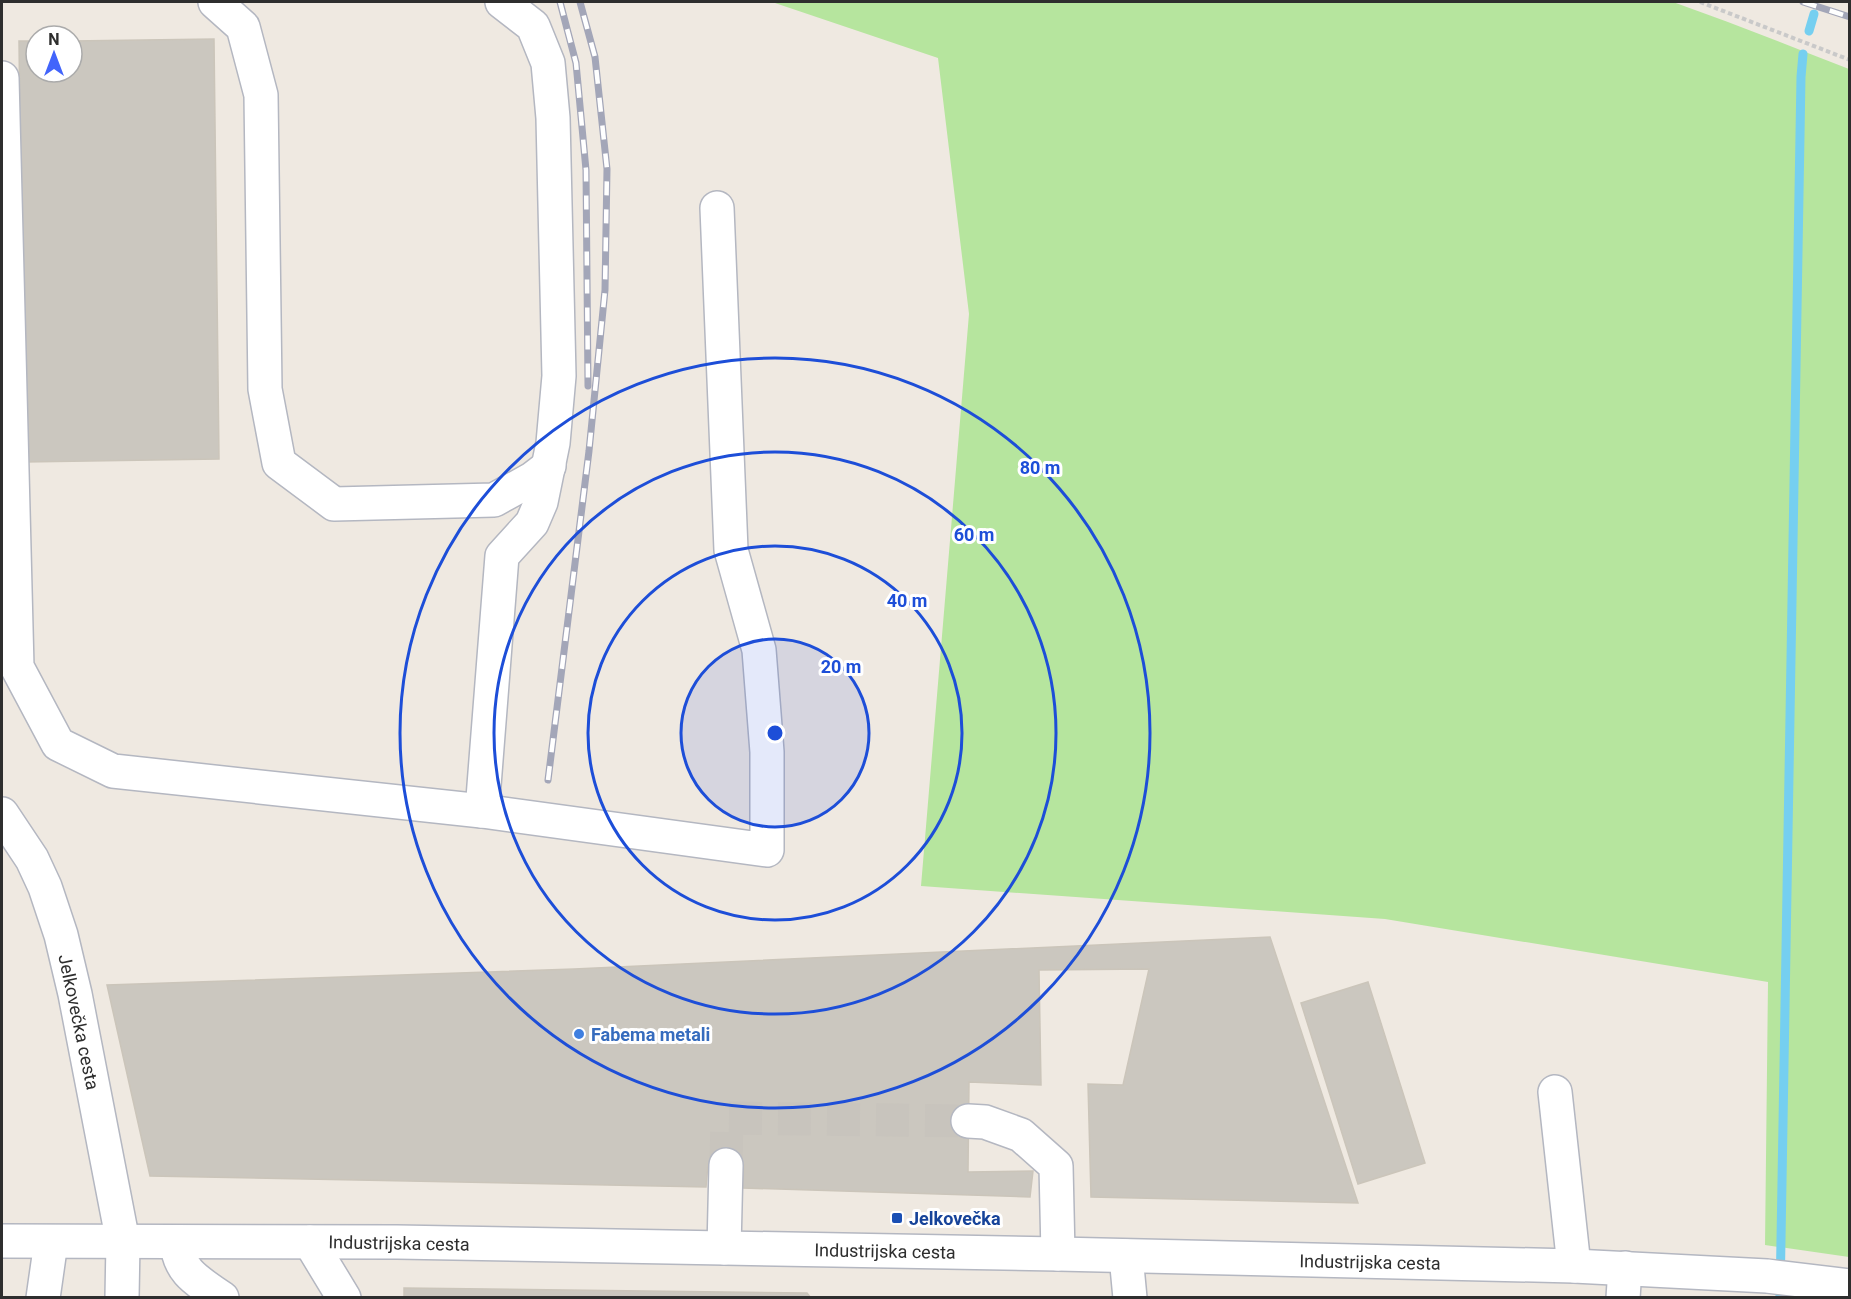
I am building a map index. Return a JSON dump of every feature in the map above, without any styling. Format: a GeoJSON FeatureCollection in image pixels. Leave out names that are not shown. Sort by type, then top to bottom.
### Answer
{"type":"FeatureCollection","features":[{"type":"Feature","properties":{"kind":"street"},"geometry":{"type":"LineString","coordinates":[[215,2],[243,27],[261,95],[265,389],[279,463],[334,504],[494,500],[532,479],[549,466]]}},
{"type":"Feature","properties":{"kind":"street"},"geometry":{"type":"LineString","coordinates":[[482,811],[502,556],[532,523],[541,502],[553,443],[558,376],[553,118],[548,63],[533,26],[502,2]]}},
{"type":"Feature","properties":{"kind":"street"},"geometry":{"type":"LineString","coordinates":[[2,78],[17,667],[58,744],[114,771],[482,811],[767,850],[767,752],[759,650],[731,550],[717,208]]}},
{"type":"Feature","properties":{"kind":"street","name":"Jelkovečka cesta"},"geometry":{"type":"LineString","coordinates":[[2,814],[32,859],[45,887],[61,935],[75,994],[123,1242],[122,1298]]}},
{"type":"Feature","properties":{"kind":"street"},"geometry":{"type":"LineString","coordinates":[[1555,1092],[1574,1266]]}},
{"type":"Feature","properties":{"kind":"street"},"geometry":{"type":"LineString","coordinates":[[968,1121],[985,1122],[1021,1135],[1056,1166],[1058,1254]]}},
{"type":"Feature","properties":{"kind":"street"},"geometry":{"type":"LineString","coordinates":[[724,1248],[726,1165]]}},
{"type":"Feature","properties":{"kind":"street","name":"Industrijska cesta"},"geometry":{"type":"LineString","coordinates":[[2,1241],[310,1242],[724,1248],[1574,1266],[1624,1283],[1782,1277],[1850,1286]]}},
{"type":"Feature","properties":{"kind":"street"},"geometry":{"type":"LineString","coordinates":[[43,1298],[51,1242]]}},
{"type":"Feature","properties":{"kind":"street"},"geometry":{"type":"LineString","coordinates":[[177,1242],[178,1256],[184,1268],[222,1298]]}},
{"type":"Feature","properties":{"kind":"street"},"geometry":{"type":"LineString","coordinates":[[310,1242],[344,1298]]}},
{"type":"Feature","properties":{"kind":"street"},"geometry":{"type":"LineString","coordinates":[[1126,1256],[1130,1298]]}},
{"type":"Feature","properties":{"kind":"path"},"geometry":{"type":"LineString","coordinates":[[1700,2],[1850,60]]}},
{"type":"Feature","properties":{"kind":"green space"},"geometry":{"type":"Polygon","coordinates":[[[772,2],[1673,2],[1849,69],[1849,1257],[1765,1245],[1768,982],[1385,919],[921,886],[969,314],[938,58],[772,2]]]}},
{"type":"Feature","properties":{"kind":"building"},"geometry":{"type":"Polygon","coordinates":[[[214,39],[219,459],[24,462],[19,41],[24,41],[24,84],[84,84],[84,41],[214,39]]]}},
{"type":"Feature","properties":{"kind":"building","name":"Fabema metali"},"geometry":{"type":"Polygon","coordinates":[[[1270,937],[1358,1203],[1091,1197],[1088,1084],[1123,1085],[1149,969],[1039,970],[1041,1085],[969,1082],[968,1172],[1033,1171],[1030,1197],[743,1188],[744,1165],[708,1164],[706,1187],[150,1176],[107,985],[574,969],[1270,937]]]}},
{"type":"Feature","properties":{"kind":"building"},"geometry":{"type":"Polygon","coordinates":[[[1368,982],[1425,1163],[1358,1184],[1301,1003],[1368,982]]]}},
{"type":"Feature","properties":{"kind":"building"},"geometry":{"type":"Polygon","coordinates":[[[404,1288],[807,1293],[811,1298],[404,1298],[404,1288]]]}},
{"type":"Feature","properties":{"kind":"waterway"},"geometry":{"type":"LineString","coordinates":[[1809,31],[1814,14]]}},
{"type":"Feature","properties":{"kind":"waterway"},"geometry":{"type":"LineString","coordinates":[[1780,1298],[1803,54]]}},
{"type":"Feature","properties":{"kind":"tunnel"},"geometry":{"type":"LineString","coordinates":[[726,1165],[727,1118],[968,1121]]}},
{"type":"Feature","properties":{"kind":"railway"},"geometry":{"type":"LineString","coordinates":[[560,2],[576,63],[586,170],[588,386]]}},
{"type":"Feature","properties":{"kind":"railway"},"geometry":{"type":"LineString","coordinates":[[548,780],[589,451],[605,290],[607,169],[595,57],[580,2]]}},
{"type":"Feature","properties":{"kind":"railway"},"geometry":{"type":"LineString","coordinates":[[1803,2],[1850,17]]}},
{"type":"Feature","properties":{"kind":"place","name":"Fabema metali"},"geometry":{"type":"Point","coordinates":[579,1034]}},
{"type":"Feature","properties":{"kind":"place","name":"Jelkovečka"},"geometry":{"type":"Point","coordinates":[897,1218]}}]}
